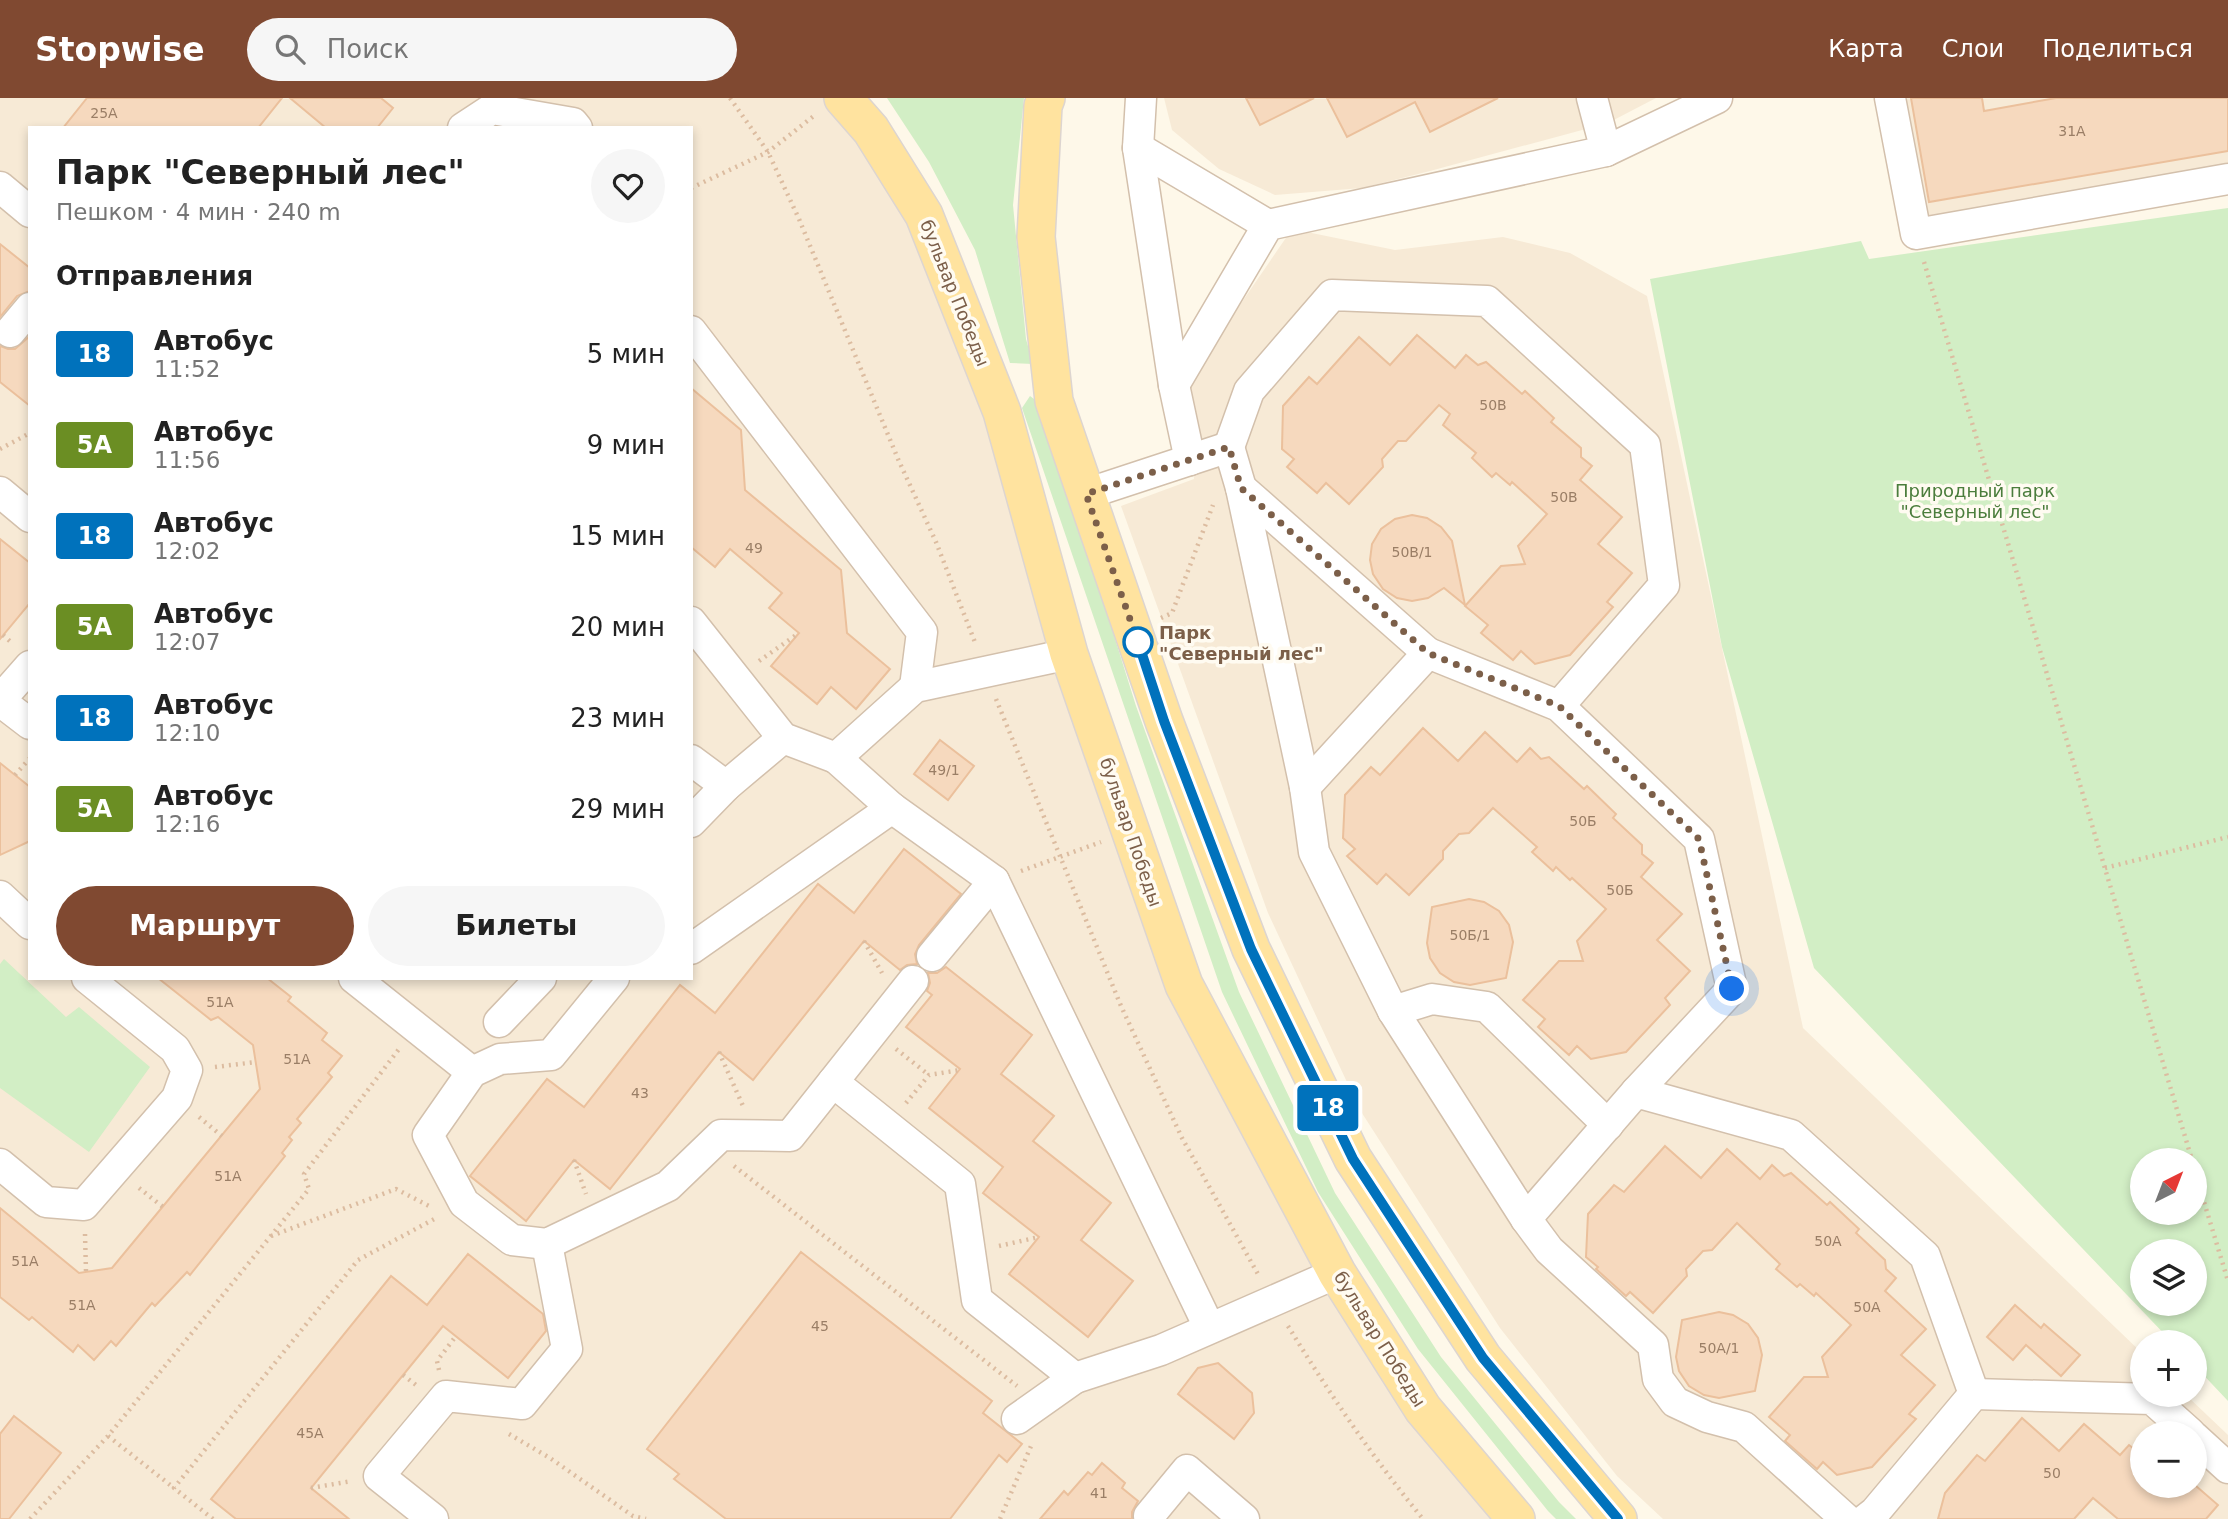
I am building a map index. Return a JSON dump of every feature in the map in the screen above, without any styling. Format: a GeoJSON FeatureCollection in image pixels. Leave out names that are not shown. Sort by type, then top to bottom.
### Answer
{"type":"FeatureCollection","features":[{"type":"Feature","properties":{"kind":"main road","name":"бульвар Победы"},"geometry":{"type":"LineString","coordinates":[[855,104],[924,215],[1002,412],[1069,654],[1184,985],[1338,1273],[1423,1409],[1516,1519]]}},
{"type":"Feature","properties":{"kind":"main road"},"geometry":{"type":"LineString","coordinates":[[1038,105],[1036,237],[1054,401],[1164,721],[1251,949],[1353,1159],[1483,1358],[1618,1519]]}},
{"type":"Feature","properties":{"kind":"main road"},"geometry":{"type":"LineString","coordinates":[[986,370],[997,379],[1009,382],[1024,380],[1043,369],[1049,355]]}},
{"type":"Feature","properties":{"kind":"main road"},"geometry":{"type":"LineString","coordinates":[[1002,412],[1009,396],[1024,386],[1042,390],[1054,401]]}},
{"type":"Feature","properties":{"kind":"lane"},"geometry":{"type":"LineString","coordinates":[[1141,98],[1138,148],[1174,385],[1189,460]]}},
{"type":"Feature","properties":{"kind":"lane"},"geometry":{"type":"LineString","coordinates":[[1592,98],[1606,152]]}},
{"type":"Feature","properties":{"kind":"lane"},"geometry":{"type":"LineString","coordinates":[[1138,148],[1268,225],[1606,152],[1717,98]]}},
{"type":"Feature","properties":{"kind":"lane"},"geometry":{"type":"LineString","coordinates":[[1890,98],[1916,234],[2228,179]]}},
{"type":"Feature","properties":{"kind":"lane"},"geometry":{"type":"LineString","coordinates":[[466,126],[492,108],[573,122],[576,126]]}},
{"type":"Feature","properties":{"kind":"lane"},"geometry":{"type":"LineString","coordinates":[[0,187],[28,210]]}},
{"type":"Feature","properties":{"kind":"lane"},"geometry":{"type":"LineString","coordinates":[[1174,385],[1268,225]]}},
{"type":"Feature","properties":{"kind":"lane"},"geometry":{"type":"LineString","coordinates":[[1559,706],[1664,585],[1646,445],[1487,301],[1332,295],[1249,391],[1229,447],[1241,488],[1305,787],[1314,852],[1393,1011],[1525,1219],[1549,1250],[1653,1345],[1658,1379],[1675,1402],[1707,1417],[1744,1427],[1846,1519]]}},
{"type":"Feature","properties":{"kind":"lane"},"geometry":{"type":"LineString","coordinates":[[10,332],[28,310]]}},
{"type":"Feature","properties":{"kind":"lane"},"geometry":{"type":"LineString","coordinates":[[693,334],[922,632],[915,687]]}},
{"type":"Feature","properties":{"kind":"lane"},"geometry":{"type":"LineString","coordinates":[[1086,494],[1229,447]]}},
{"type":"Feature","properties":{"kind":"lane"},"geometry":{"type":"LineString","coordinates":[[1241,488],[1428,653],[1559,706],[1699,839],[1732,989],[1525,1219]]}},
{"type":"Feature","properties":{"kind":"lane"},"geometry":{"type":"LineString","coordinates":[[0,492],[28,515]]}},
{"type":"Feature","properties":{"kind":"lane"},"geometry":{"type":"LineString","coordinates":[[693,624],[783,738],[836,758],[892,808],[993,881],[1209,1327]]}},
{"type":"Feature","properties":{"kind":"lane"},"geometry":{"type":"LineString","coordinates":[[1305,787],[1428,653]]}},
{"type":"Feature","properties":{"kind":"lane"},"geometry":{"type":"LineString","coordinates":[[836,758],[915,687],[1069,654]]}},
{"type":"Feature","properties":{"kind":"lane"},"geometry":{"type":"LineString","coordinates":[[28,668],[0,701],[28,722]]}},
{"type":"Feature","properties":{"kind":"lane"},"geometry":{"type":"LineString","coordinates":[[693,820],[726,786],[783,738]]}},
{"type":"Feature","properties":{"kind":"lane"},"geometry":{"type":"LineString","coordinates":[[693,761],[726,786]]}},
{"type":"Feature","properties":{"kind":"lane"},"geometry":{"type":"LineString","coordinates":[[693,948],[892,808]]}},
{"type":"Feature","properties":{"kind":"lane"},"geometry":{"type":"LineString","coordinates":[[932,957],[993,881]]}},
{"type":"Feature","properties":{"kind":"lane"},"geometry":{"type":"LineString","coordinates":[[0,896],[28,922]]}},
{"type":"Feature","properties":{"kind":"lane"},"geometry":{"type":"LineString","coordinates":[[0,1164],[46,1202],[84,1205],[177,1098],[187,1070],[175,1049],[89,980]]}},
{"type":"Feature","properties":{"kind":"lane"},"geometry":{"type":"LineString","coordinates":[[357,980],[472,1072]]}},
{"type":"Feature","properties":{"kind":"lane"},"geometry":{"type":"LineString","coordinates":[[499,1022],[539,980]]}},
{"type":"Feature","properties":{"kind":"lane"},"geometry":{"type":"LineString","coordinates":[[612,980],[551,1055],[500,1059],[472,1072],[428,1135],[464,1203],[512,1240],[547,1244],[668,1186],[721,1135],[790,1136],[913,981]]}},
{"type":"Feature","properties":{"kind":"lane"},"geometry":{"type":"LineString","coordinates":[[1393,1011],[1432,999],[1487,1007],[1608,1125]]}},
{"type":"Feature","properties":{"kind":"lane"},"geometry":{"type":"LineString","coordinates":[[833,1082],[960,1184],[978,1300],[1074,1378]]}},
{"type":"Feature","properties":{"kind":"lane"},"geometry":{"type":"LineString","coordinates":[[1636,1093],[1791,1135],[1924,1256],[1974,1394]]}},
{"type":"Feature","properties":{"kind":"lane"},"geometry":{"type":"LineString","coordinates":[[433,1519],[379,1476],[446,1396],[522,1404],[567,1349],[547,1244]]}},
{"type":"Feature","properties":{"kind":"lane"},"geometry":{"type":"LineString","coordinates":[[1028,1411],[1074,1378],[1161,1350],[1338,1273]]}},
{"type":"Feature","properties":{"kind":"lane"},"geometry":{"type":"LineString","coordinates":[[1974,1394],[2152,1399],[2177,1421]]}},
{"type":"Feature","properties":{"kind":"lane"},"geometry":{"type":"LineString","coordinates":[[1866,1519],[1875,1512],[1974,1394]]}},
{"type":"Feature","properties":{"kind":"lane"},"geometry":{"type":"LineString","coordinates":[[2207,1449],[2228,1468]]}},
{"type":"Feature","properties":{"kind":"lane"},"geometry":{"type":"LineString","coordinates":[[1149,1516],[1187,1471],[1244,1519]]}},
{"type":"Feature","properties":{"kind":"path"},"geometry":{"type":"LineString","coordinates":[[730,98],[768,152],[898,459],[936,541],[1121,1006],[1177,1126],[1272,1300],[1332,1398],[1389,1478],[1423,1519]]}},
{"type":"Feature","properties":{"kind":"path"},"geometry":{"type":"LineString","coordinates":[[693,187],[768,152],[796,132]]}},
{"type":"Feature","properties":{"kind":"path"},"geometry":{"type":"LineString","coordinates":[[1916,234],[2188,1148]]}},
{"type":"Feature","properties":{"kind":"path"},"geometry":{"type":"LineString","coordinates":[[0,449],[28,434]]}},
{"type":"Feature","properties":{"kind":"path"},"geometry":{"type":"LineString","coordinates":[[1162,625],[1160,619],[1172,613],[1214,504]]}},
{"type":"Feature","properties":{"kind":"path"},"geometry":{"type":"LineString","coordinates":[[736,678],[799,633]]}},
{"type":"Feature","properties":{"kind":"path"},"geometry":{"type":"LineString","coordinates":[[15,775],[28,760]]}},
{"type":"Feature","properties":{"kind":"path"},"geometry":{"type":"LineString","coordinates":[[2105,868],[2228,837]]}},
{"type":"Feature","properties":{"kind":"path"},"geometry":{"type":"LineString","coordinates":[[993,881],[1111,838]]}},
{"type":"Feature","properties":{"kind":"path"},"geometry":{"type":"LineString","coordinates":[[30,1519],[108,1436],[309,1189],[304,1174],[416,1027]]}},
{"type":"Feature","properties":{"kind":"path"},"geometry":{"type":"LineString","coordinates":[[874,1030],[929,1075]]}},
{"type":"Feature","properties":{"kind":"path"},"geometry":{"type":"LineString","coordinates":[[719,1052],[756,1136]]}},
{"type":"Feature","properties":{"kind":"path"},"geometry":{"type":"LineString","coordinates":[[187,1070],[256,1062]]}},
{"type":"Feature","properties":{"kind":"path"},"geometry":{"type":"LineString","coordinates":[[888,1126],[929,1075],[960,1069]]}},
{"type":"Feature","properties":{"kind":"path"},"geometry":{"type":"LineString","coordinates":[[709,1146],[1028,1411],[1030,1449],[1000,1519]]}},
{"type":"Feature","properties":{"kind":"path"},"geometry":{"type":"LineString","coordinates":[[174,1488],[358,1261],[444,1214],[396,1189],[270,1236]]}},
{"type":"Feature","properties":{"kind":"path"},"geometry":{"type":"LineString","coordinates":[[84,1205],[86,1272]]}},
{"type":"Feature","properties":{"kind":"path"},"geometry":{"type":"LineString","coordinates":[[2207,1212],[2228,1282]]}},
{"type":"Feature","properties":{"kind":"path"},"geometry":{"type":"LineString","coordinates":[[971,1253],[1039,1237]]}},
{"type":"Feature","properties":{"kind":"path"},"geometry":{"type":"LineString","coordinates":[[505,1432],[550,1458],[633,1517],[646,1519]]}},
{"type":"Feature","properties":{"kind":"path"},"geometry":{"type":"LineString","coordinates":[[108,1436],[213,1519]]}},
{"type":"Feature","properties":{"kind":"path"},"geometry":{"type":"LineString","coordinates":[[311,1488],[379,1476]]}},
{"type":"Feature","properties":{"kind":"shaded area"},"geometry":{"type":"Polygon","coordinates":[[[0,98],[843,98],[924,215],[1184,985],[1337,1273],[1516,1519],[0,1519],[0,98]]]}},
{"type":"Feature","properties":{"kind":"shaded area"},"geometry":{"type":"Polygon","coordinates":[[[1164,98],[1656,98],[1608,123],[1430,171],[1362,188],[1275,195],[1219,169],[1172,130],[1164,98]]]}},
{"type":"Feature","properties":{"kind":"shaded area"},"geometry":{"type":"Polygon","coordinates":[[[1886,98],[2228,98],[2228,168],[1927,220],[1886,98]]]}},
{"type":"Feature","properties":{"kind":"shaded area"},"geometry":{"type":"Polygon","coordinates":[[[1292,229],[1395,250],[1503,237],[1570,253],[1647,296],[1803,1028],[2130,1341],[2130,1407],[2199,1407],[2228,1435],[2228,1519],[1663,1519],[1617,1476],[1500,1328],[1360,1110],[1268,913],[1121,506],[1194,479],[1189,379],[1292,229]]]}},
{"type":"Feature","properties":{"kind":"green space"},"geometry":{"type":"Polygon","coordinates":[[[887,98],[1024,98],[1013,205],[1026,339],[1033,364],[1010,363],[975,250],[929,162],[887,98]]]}},
{"type":"Feature","properties":{"kind":"green space","name":"Природный парк \"Северный лес\""},"geometry":{"type":"Polygon","coordinates":[[[2228,208],[2228,1401],[2207,1379],[2207,1330],[2161,1330],[2147,1316],[2207,1316],[2207,1239],[2130,1239],[2130,1298],[1814,968],[1722,647],[1650,279],[1861,241],[1869,259],[2228,208]]]}},
{"type":"Feature","properties":{"kind":"green space"},"geometry":{"type":"Polygon","coordinates":[[[1030,396],[1042,405],[1136,706],[1239,992],[1335,1193],[1441,1357],[1559,1502],[1576,1519],[1556,1519],[1548,1511],[1418,1349],[1318,1192],[1222,992],[1022,408],[1030,396]]]}},
{"type":"Feature","properties":{"kind":"green space"},"geometry":{"type":"Polygon","coordinates":[[[4,959],[66,1017],[79,1007],[150,1067],[89,1152],[0,1088],[0,964],[4,959]]]}},
{"type":"Feature","properties":{"kind":"building"},"geometry":{"type":"Polygon","coordinates":[[[87,98],[282,98],[260,126],[65,126],[87,98]]]}},
{"type":"Feature","properties":{"kind":"building"},"geometry":{"type":"Polygon","coordinates":[[[290,98],[381,98],[393,108],[379,126],[324,126],[290,98]]]}},
{"type":"Feature","properties":{"kind":"building"},"geometry":{"type":"Polygon","coordinates":[[[1246,98],[1314,98],[1260,125],[1246,98]]]}},
{"type":"Feature","properties":{"kind":"building"},"geometry":{"type":"Polygon","coordinates":[[[1327,98],[1498,98],[1430,132],[1415,102],[1347,137],[1327,98]]]}},
{"type":"Feature","properties":{"kind":"building"},"geometry":{"type":"Polygon","coordinates":[[[1911,98],[1982,98],[1984,111],[2056,98],[2228,98],[2228,151],[1929,202],[1911,98]]]}},
{"type":"Feature","properties":{"kind":"building"},"geometry":{"type":"Polygon","coordinates":[[[0,244],[28,266],[28,292],[17,296],[0,317],[0,244]]]}},
{"type":"Feature","properties":{"kind":"building"},"geometry":{"type":"Polygon","coordinates":[[[1417,335],[1455,368],[1466,355],[1478,365],[1486,362],[1522,394],[1525,391],[1554,418],[1551,422],[1581,448],[1581,457],[1592,466],[1580,480],[1622,517],[1598,544],[1632,573],[1607,602],[1613,607],[1570,655],[1535,664],[1521,651],[1513,660],[1481,633],[1488,625],[1465,606],[1501,566],[1525,564],[1518,546],[1547,514],[1512,482],[1510,485],[1496,473],[1492,477],[1472,458],[1476,453],[1443,425],[1450,414],[1439,405],[1406,441],[1398,441],[1382,459],[1383,467],[1349,504],[1326,483],[1317,493],[1287,467],[1294,459],[1282,449],[1283,406],[1309,377],[1317,384],[1359,337],[1390,365],[1417,335]]]}},
{"type":"Feature","properties":{"kind":"building"},"geometry":{"type":"Polygon","coordinates":[[[28,338],[28,404],[0,382],[0,346],[15,349],[28,338]]]}},
{"type":"Feature","properties":{"kind":"building"},"geometry":{"type":"Polygon","coordinates":[[[693,390],[741,430],[745,490],[841,570],[847,633],[890,669],[856,709],[831,687],[817,704],[771,666],[799,633],[769,608],[782,593],[730,549],[715,567],[693,549],[693,390]]]}},
{"type":"Feature","properties":{"kind":"building"},"geometry":{"type":"Polygon","coordinates":[[[1412,515],[1427,518],[1441,527],[1452,541],[1465,605],[1444,588],[1428,598],[1412,601],[1397,598],[1383,589],[1373,574],[1370,560],[1372,544],[1381,529],[1395,519],[1412,515]]]}},
{"type":"Feature","properties":{"kind":"building"},"geometry":{"type":"Polygon","coordinates":[[[0,539],[28,561],[28,605],[0,639],[0,539]]]}},
{"type":"Feature","properties":{"kind":"building"},"geometry":{"type":"Polygon","coordinates":[[[1423,728],[1458,761],[1485,732],[1517,762],[1530,748],[1541,759],[1549,757],[1584,789],[1587,786],[1616,814],[1613,818],[1642,845],[1642,854],[1653,863],[1641,877],[1682,914],[1657,940],[1690,971],[1665,998],[1670,1005],[1626,1052],[1591,1059],[1577,1046],[1569,1055],[1538,1027],[1545,1019],[1523,1000],[1559,961],[1583,961],[1577,941],[1606,909],[1572,878],[1570,880],[1556,867],[1553,871],[1532,852],[1537,847],[1493,808],[1469,833],[1459,834],[1443,851],[1443,859],[1409,895],[1386,874],[1377,884],[1347,856],[1355,849],[1343,838],[1345,795],[1371,767],[1380,775],[1423,728]]]}},
{"type":"Feature","properties":{"kind":"building"},"geometry":{"type":"Polygon","coordinates":[[[940,740],[974,766],[948,800],[914,774],[940,740]]]}},
{"type":"Feature","properties":{"kind":"building"},"geometry":{"type":"Polygon","coordinates":[[[0,763],[28,785],[28,842],[0,855],[0,763]]]}},
{"type":"Feature","properties":{"kind":"building"},"geometry":{"type":"Polygon","coordinates":[[[904,849],[961,894],[919,945],[915,954],[917,964],[907,965],[900,970],[864,941],[753,1080],[719,1052],[610,1189],[574,1160],[526,1221],[470,1176],[547,1079],[584,1107],[680,985],[715,1013],[818,884],[854,913],[904,849]]]}},
{"type":"Feature","properties":{"kind":"building"},"geometry":{"type":"Polygon","coordinates":[[[1469,899],[1484,902],[1499,911],[1509,925],[1513,942],[1506,978],[1470,985],[1454,982],[1440,973],[1430,958],[1427,943],[1432,907],[1469,899]]]}},
{"type":"Feature","properties":{"kind":"building"},"geometry":{"type":"Polygon","coordinates":[[[946,967],[1032,1035],[1001,1074],[1054,1116],[1033,1141],[1111,1203],[1081,1240],[1133,1281],[1088,1337],[1009,1274],[1039,1237],[983,1193],[1003,1167],[929,1108],[960,1069],[906,1027],[932,995],[927,991],[930,983],[928,973],[937,973],[946,967]]]}},
{"type":"Feature","properties":{"kind":"building"},"geometry":{"type":"Polygon","coordinates":[[[161,980],[270,980],[291,997],[288,1001],[327,1033],[322,1040],[342,1056],[328,1073],[332,1077],[297,1119],[301,1123],[289,1137],[292,1140],[282,1153],[285,1156],[190,1275],[187,1272],[155,1306],[152,1303],[116,1346],[111,1341],[94,1360],[78,1345],[73,1352],[32,1317],[29,1320],[0,1297],[0,1208],[79,1273],[112,1268],[260,1089],[253,1045],[218,1017],[211,1020],[161,980]]]}},
{"type":"Feature","properties":{"kind":"building"},"geometry":{"type":"Polygon","coordinates":[[[1665,1146],[1701,1178],[1727,1149],[1760,1179],[1772,1165],[1784,1176],[1791,1173],[1827,1205],[1830,1202],[1859,1229],[1856,1233],[1885,1260],[1886,1269],[1896,1278],[1885,1291],[1926,1329],[1901,1355],[1935,1385],[1909,1414],[1916,1419],[1872,1467],[1837,1475],[1823,1462],[1817,1469],[1785,1441],[1790,1435],[1769,1417],[1804,1377],[1828,1377],[1822,1357],[1851,1325],[1816,1293],[1814,1296],[1800,1284],[1797,1287],[1776,1269],[1780,1264],[1737,1223],[1712,1250],[1703,1251],[1686,1269],[1687,1276],[1653,1313],[1630,1292],[1626,1296],[1586,1257],[1588,1214],[1614,1185],[1624,1192],[1665,1146]]]}},
{"type":"Feature","properties":{"kind":"building"},"geometry":{"type":"Polygon","coordinates":[[[801,1252],[992,1401],[983,1413],[1022,1444],[1007,1462],[999,1455],[950,1519],[726,1519],[674,1479],[679,1474],[647,1449],[801,1252]]]}},
{"type":"Feature","properties":{"kind":"building"},"geometry":{"type":"Polygon","coordinates":[[[468,1254],[543,1314],[546,1331],[508,1378],[443,1326],[311,1488],[349,1519],[236,1519],[211,1499],[391,1276],[427,1305],[468,1254]]]}},
{"type":"Feature","properties":{"kind":"building"},"geometry":{"type":"Polygon","coordinates":[[[2015,1305],[2041,1328],[2044,1324],[2080,1355],[2061,1376],[2026,1345],[2013,1360],[1987,1337],[2015,1305]]]}},
{"type":"Feature","properties":{"kind":"building"},"geometry":{"type":"Polygon","coordinates":[[[1719,1312],[1733,1315],[1748,1324],[1758,1338],[1762,1355],[1755,1391],[1719,1398],[1704,1395],[1689,1386],[1679,1371],[1676,1357],[1682,1320],[1719,1312]]]}},
{"type":"Feature","properties":{"kind":"building"},"geometry":{"type":"Polygon","coordinates":[[[1218,1363],[1252,1393],[1254,1413],[1234,1439],[1178,1394],[1198,1368],[1218,1363]]]}},
{"type":"Feature","properties":{"kind":"building"},"geometry":{"type":"Polygon","coordinates":[[[14,1416],[61,1453],[9,1519],[0,1519],[0,1434],[14,1416]]]}},
{"type":"Feature","properties":{"kind":"building"},"geometry":{"type":"Polygon","coordinates":[[[2022,1418],[2059,1451],[2084,1424],[2120,1455],[2130,1446],[2130,1498],[2207,1498],[2207,1496],[2218,1505],[2206,1519],[2118,1519],[2093,1498],[2074,1519],[1938,1519],[1945,1493],[1977,1455],[1985,1461],[2022,1418]]]}},
{"type":"Feature","properties":{"kind":"building"},"geometry":{"type":"Polygon","coordinates":[[[1102,1463],[1125,1483],[1122,1488],[1138,1501],[1132,1512],[1132,1519],[1040,1519],[1064,1491],[1068,1495],[1088,1472],[1092,1475],[1102,1463]]]}},
{"type":"Feature","properties":{"kind":"bus line","name":"18"},"geometry":{"type":"LineString","coordinates":[[1138,642],[1164,721],[1251,949],[1353,1159],[1483,1358],[1618,1519]]}},
{"type":"Feature","properties":{"kind":"place","name":"Парк \"Северный лес\""},"geometry":{"type":"Point","coordinates":[1138,642]}},
{"type":"Feature","properties":{"kind":"route"},"geometry":{"type":"LineString","coordinates":[[1138,642],[1086,494],[1229,447],[1241,488],[1428,653],[1559,706],[1699,839],[1732,989]]}}]}
